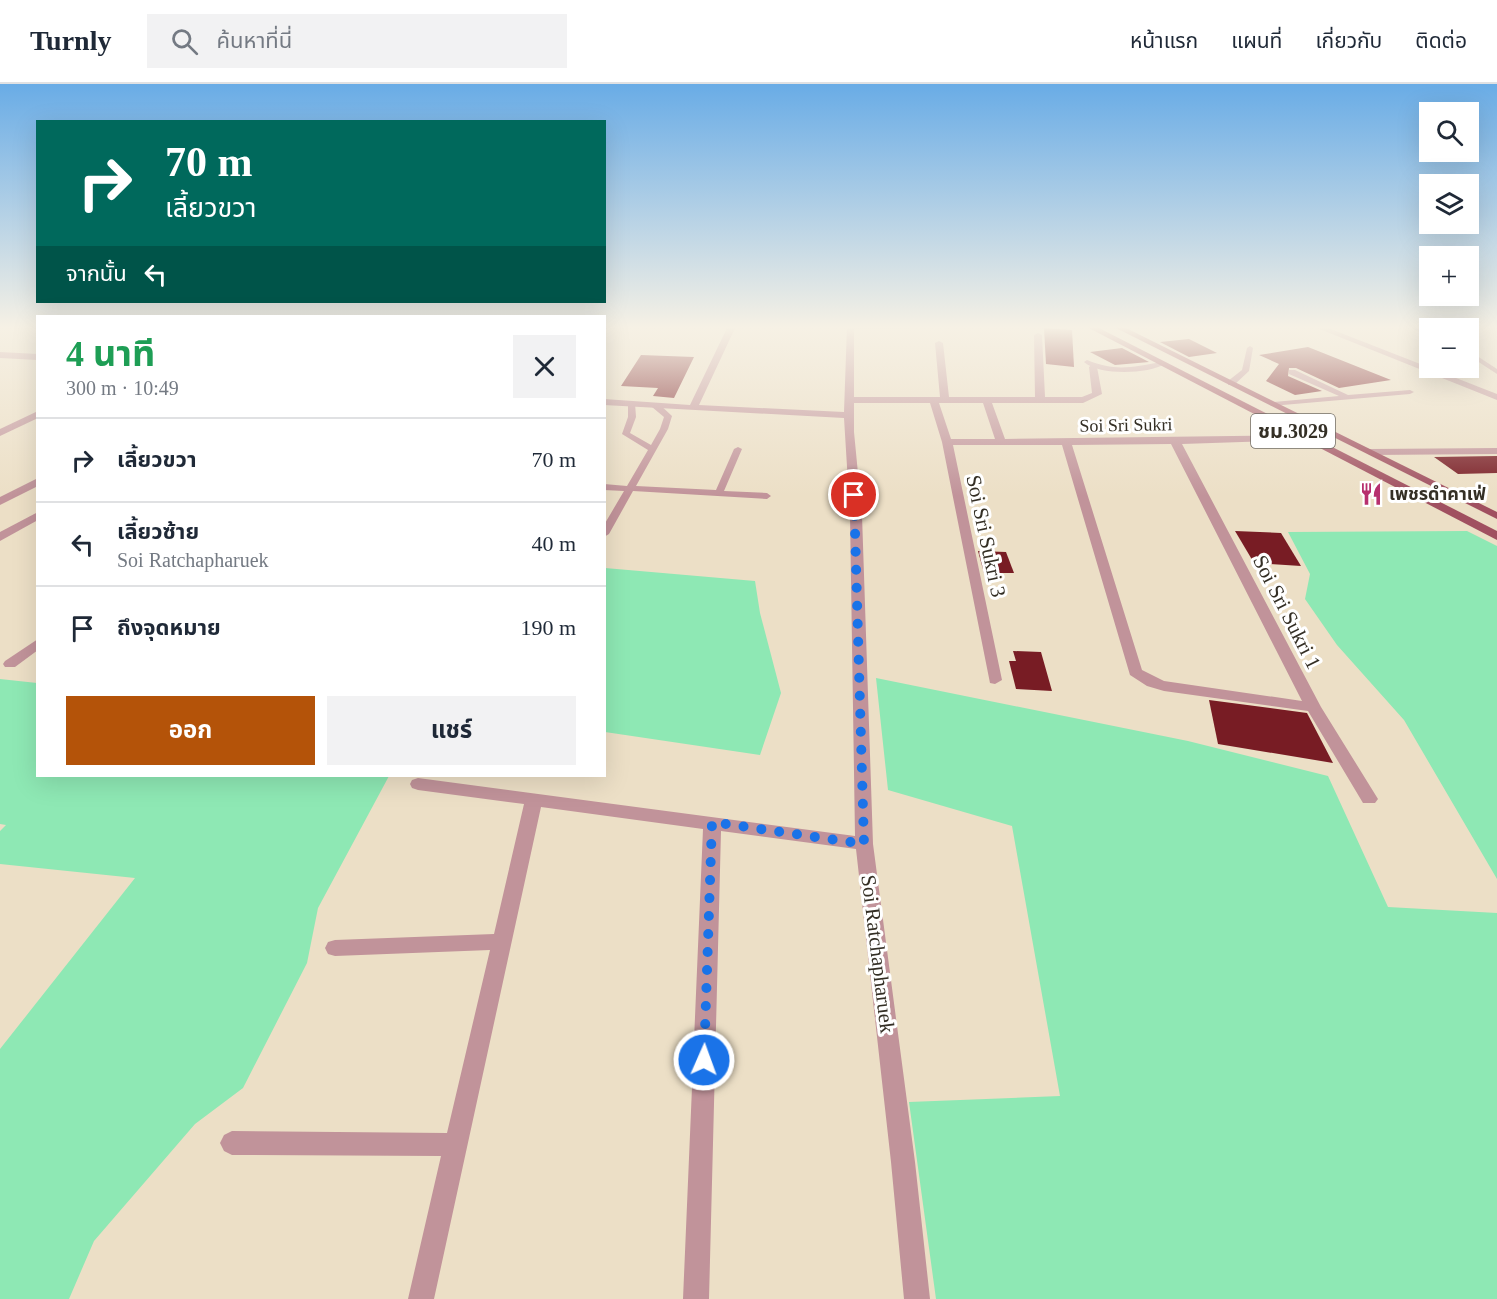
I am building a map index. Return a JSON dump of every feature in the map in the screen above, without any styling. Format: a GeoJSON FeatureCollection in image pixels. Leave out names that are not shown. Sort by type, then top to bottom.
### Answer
{"type":"FeatureCollection","features":[{"type":"Feature","properties":{"kind":"main road","name":"ชม.3029"},"geometry":{"type":"LineString","coordinates":[[1199,383],[1497,536]]}},
{"type":"Feature","properties":{"kind":"main road","name":"ชม.3029"},"geometry":{"type":"LineString","coordinates":[[1231,383],[1494,512]]}},
{"type":"Feature","properties":{"kind":"street"},"geometry":{"type":"LineString","coordinates":[[693,408],[705,383]]}},
{"type":"Feature","properties":{"kind":"street","name":"Soi Ratchapharuek"},"geometry":{"type":"LineString","coordinates":[[849,383],[849,415],[856,515],[864,844],[903,1162],[917,1299]]}},
{"type":"Feature","properties":{"kind":"street","name":"Soi Sri Sukri 3"},"geometry":{"type":"LineString","coordinates":[[939,383],[939,401],[995,680]]}},
{"type":"Feature","properties":{"kind":"street"},"geometry":{"type":"LineString","coordinates":[[1039,383],[1040,400]]}},
{"type":"Feature","properties":{"kind":"street"},"geometry":{"type":"LineString","coordinates":[[849,400],[987,401],[1093,398],[1097,394],[1094,383]]}},
{"type":"Feature","properties":{"kind":"street"},"geometry":{"type":"LineString","coordinates":[[1459,383],[1497,398]]}},
{"type":"Feature","properties":{"kind":"street"},"geometry":{"type":"LineString","coordinates":[[987,401],[1001,442]]}},
{"type":"Feature","properties":{"kind":"street"},"geometry":{"type":"LineString","coordinates":[[606,402],[849,415]]}},
{"type":"Feature","properties":{"kind":"street"},"geometry":{"type":"LineString","coordinates":[[0,433],[36,415]]}},
{"type":"Feature","properties":{"kind":"street","name":"Soi Sri Sukri"},"geometry":{"type":"LineString","coordinates":[[947,442],[1175,441],[1305,437]]}},
{"type":"Feature","properties":{"kind":"street","name":"Soi Sri Sukri 1"},"geometry":{"type":"LineString","coordinates":[[1175,441],[1313,707],[1369,799]]}},
{"type":"Feature","properties":{"kind":"street"},"geometry":{"type":"LineString","coordinates":[[1066,442],[1136,672],[1152,683],[1164,686],[1313,707]]}},
{"type":"Feature","properties":{"kind":"street"},"geometry":{"type":"LineString","coordinates":[[1370,452],[1497,451]]}},
{"type":"Feature","properties":{"kind":"street"},"geometry":{"type":"LineString","coordinates":[[0,502],[36,482]]}},
{"type":"Feature","properties":{"kind":"street"},"geometry":{"type":"LineString","coordinates":[[0,537],[36,516]]}},
{"type":"Feature","properties":{"kind":"street"},"geometry":{"type":"LineString","coordinates":[[10,664],[36,644]]}},
{"type":"Feature","properties":{"kind":"street"},"geometry":{"type":"LineString","coordinates":[[418,784],[864,844]]}},
{"type":"Feature","properties":{"kind":"street"},"geometry":{"type":"LineString","coordinates":[[421,1299],[534,800]]}},
{"type":"Feature","properties":{"kind":"street"},"geometry":{"type":"LineString","coordinates":[[696,1299],[712,822]]}},
{"type":"Feature","properties":{"kind":"street"},"geometry":{"type":"LineString","coordinates":[[335,948],[500,942]]}},
{"type":"Feature","properties":{"kind":"street"},"geometry":{"type":"LineString","coordinates":[[232,1143],[455,1144]]}},
{"type":"Feature","properties":{"kind":"lane"},"geometry":{"type":"LineString","coordinates":[[1316,383],[1347,397]]}},
{"type":"Feature","properties":{"kind":"lane"},"geometry":{"type":"LineString","coordinates":[[1274,404],[1410,392]]}},
{"type":"Feature","properties":{"kind":"lane"},"geometry":{"type":"LineString","coordinates":[[631,403],[632,417],[626,434],[652,449]]}},
{"type":"Feature","properties":{"kind":"lane"},"geometry":{"type":"LineString","coordinates":[[606,530],[668,416],[655,405]]}},
{"type":"Feature","properties":{"kind":"lane"},"geometry":{"type":"LineString","coordinates":[[718,493],[738,449]]}},
{"type":"Feature","properties":{"kind":"lane"},"geometry":{"type":"LineString","coordinates":[[606,487],[767,496]]}},
{"type":"Feature","properties":{"kind":"green space"},"geometry":{"type":"Polygon","coordinates":[[[1467,531],[1497,546],[1497,879],[1404,720],[1337,645],[1305,599],[1310,574],[1288,532],[1467,531]]]}},
{"type":"Feature","properties":{"kind":"green space"},"geometry":{"type":"Polygon","coordinates":[[[606,568],[755,581],[760,613],[781,693],[760,755],[606,732],[606,568]]]}},
{"type":"Feature","properties":{"kind":"green space"},"geometry":{"type":"Polygon","coordinates":[[[876,678],[1188,741],[1328,776],[1388,907],[1497,913],[1497,1299],[936,1299],[909,1102],[1060,1096],[1012,826],[888,790],[876,678]]]}},
{"type":"Feature","properties":{"kind":"green space"},"geometry":{"type":"Polygon","coordinates":[[[0,679],[36,683],[36,777],[388,777],[318,908],[307,963],[243,1088],[195,1124],[94,1241],[69,1299],[0,1299],[0,1049],[135,878],[0,864],[0,831],[6,825],[0,824],[0,679]]]}},
{"type":"Feature","properties":{"kind":"building"},"geometry":{"type":"Polygon","coordinates":[[[623,383],[681,383],[674,398],[653,396],[658,388],[621,386],[623,383]]]}},
{"type":"Feature","properties":{"kind":"building"},"geometry":{"type":"Polygon","coordinates":[[[1270,383],[1303,383],[1322,391],[1295,395],[1270,383]]]}},
{"type":"Feature","properties":{"kind":"building"},"geometry":{"type":"Polygon","coordinates":[[[1328,383],[1373,383],[1339,388],[1328,383]]]}},
{"type":"Feature","properties":{"kind":"building"},"geometry":{"type":"Polygon","coordinates":[[[1497,456],[1497,473],[1458,474],[1434,457],[1497,456]]]}},
{"type":"Feature","properties":{"kind":"building"},"geometry":{"type":"Polygon","coordinates":[[[1235,531],[1281,533],[1301,566],[1254,563],[1235,531]]]}},
{"type":"Feature","properties":{"kind":"building"},"geometry":{"type":"Polygon","coordinates":[[[978,551],[1006,552],[1014,573],[984,573],[978,551]]]}},
{"type":"Feature","properties":{"kind":"building"},"geometry":{"type":"Polygon","coordinates":[[[1013,651],[1041,652],[1052,691],[1016,689],[1009,661],[1016,661],[1013,651]]]}},
{"type":"Feature","properties":{"kind":"building"},"geometry":{"type":"Polygon","coordinates":[[[1209,700],[1307,713],[1333,763],[1218,744],[1209,700]]]}},
{"type":"Feature","properties":{"kind":"place","name":"เพชรดำคาเฟ่"},"geometry":{"type":"Point","coordinates":[1371,494]}},
{"type":"Feature","properties":{"kind":"route"},"geometry":{"type":"LineString","coordinates":[[704,1060],[712,822],[864,844],[854,495]]}}]}
